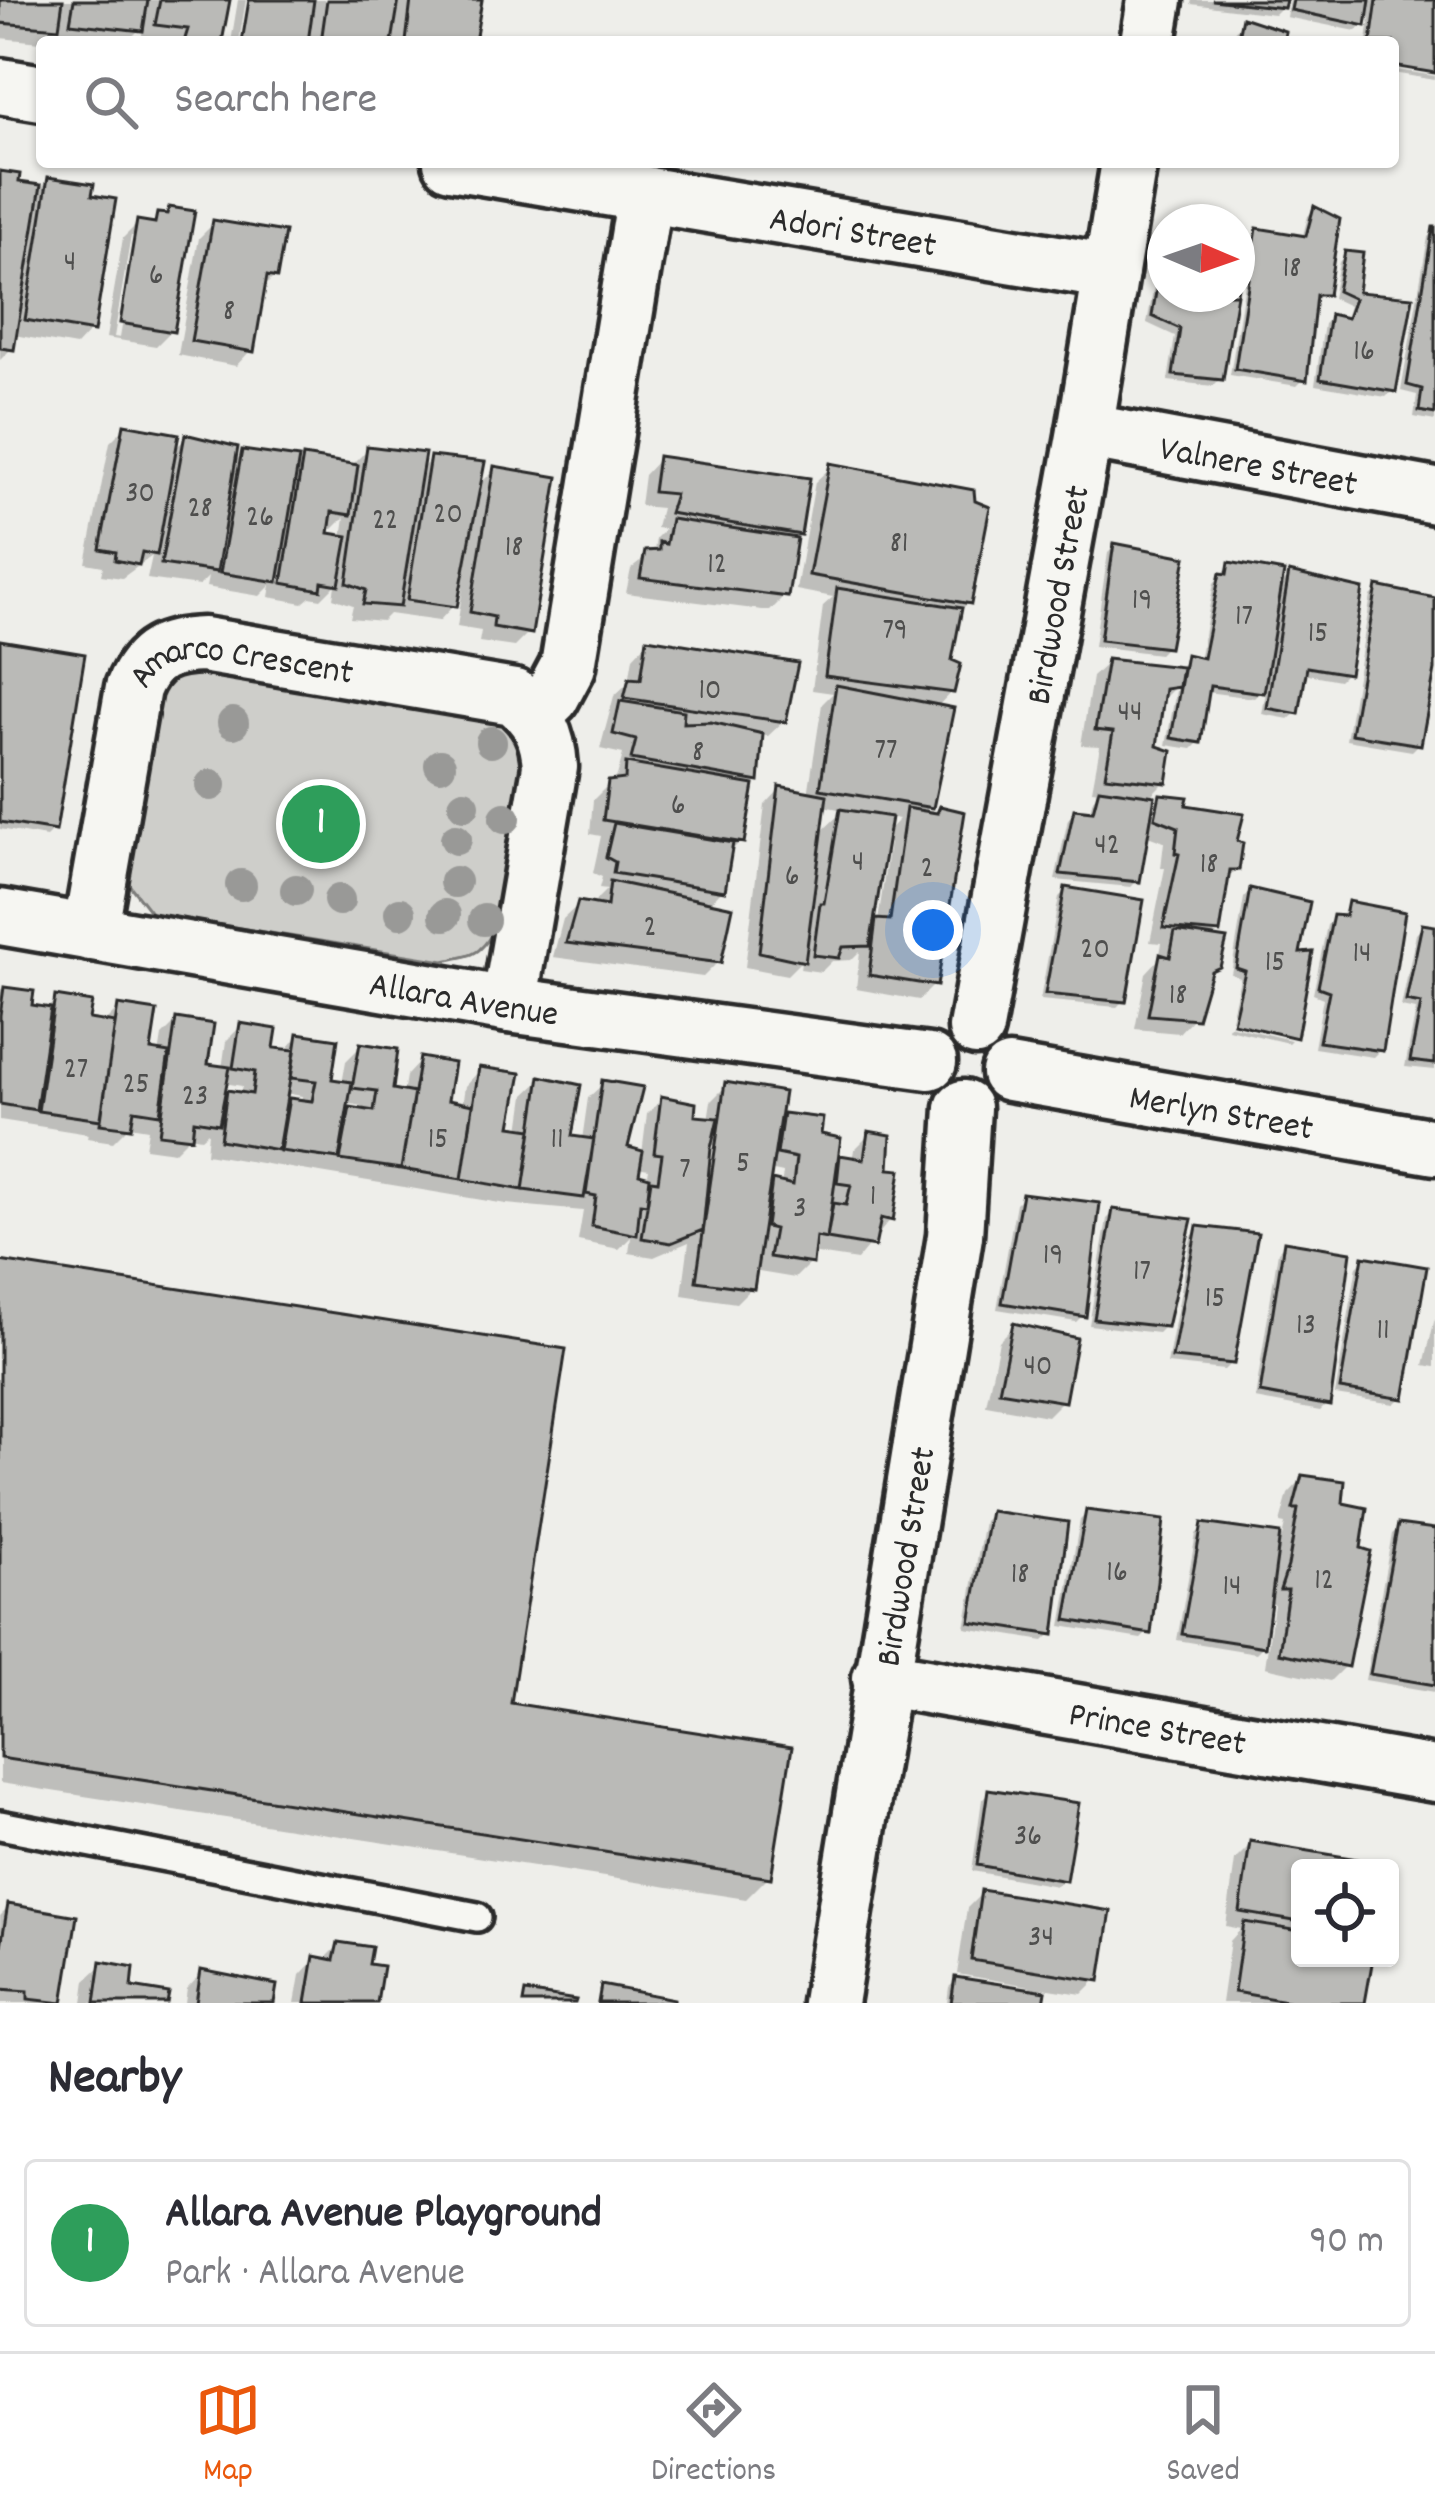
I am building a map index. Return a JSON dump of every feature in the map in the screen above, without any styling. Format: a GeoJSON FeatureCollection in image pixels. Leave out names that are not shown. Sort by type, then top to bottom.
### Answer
{"type":"FeatureCollection","features":[{"type":"Feature","properties":{"kind":"street"},"geometry":{"type":"LineString","coordinates":[[1149,36],[1155,0]]}},
{"type":"Feature","properties":{"kind":"street"},"geometry":{"type":"LineString","coordinates":[[0,86],[36,92]]}},
{"type":"Feature","properties":{"kind":"street","name":"Adori Street"},"geometry":{"type":"LineString","coordinates":[[488,168],[1111,272]]}},
{"type":"Feature","properties":{"kind":"street","name":"Birdwood Street"},"geometry":{"type":"LineString","coordinates":[[976,1028],[1128,168]]}},
{"type":"Feature","properties":{"kind":"street"},"geometry":{"type":"LineString","coordinates":[[509,1005],[550,767],[548,740],[533,712],[551,698],[568,666],[645,194]]}},
{"type":"Feature","properties":{"kind":"street","name":"Valnere Street"},"geometry":{"type":"LineString","coordinates":[[1085,431],[1435,496]]}},
{"type":"Feature","properties":{"kind":"street","name":"Amarco Crescent"},"geometry":{"type":"LineString","coordinates":[[90,932],[133,688],[142,665],[159,651],[203,645],[514,698],[533,712]]}},
{"type":"Feature","properties":{"kind":"street","name":"Allara Avenue"},"geometry":{"type":"LineString","coordinates":[[0,917],[509,1005],[928,1062]]}},
{"type":"Feature","properties":{"kind":"street"},"geometry":{"type":"LineString","coordinates":[[976,1028],[1004,1049],[1009,1073],[998,1096],[988,1104],[963,1108],[951,1105],[932,1087],[928,1062],[940,1039],[976,1028]]}},
{"type":"Feature","properties":{"kind":"street","name":"Merlyn Street"},"geometry":{"type":"LineString","coordinates":[[1009,1073],[1435,1147]]}},
{"type":"Feature","properties":{"kind":"street","name":"Birdwood Street"},"geometry":{"type":"LineString","coordinates":[[830,2003],[955,1236],[963,1108]]}},
{"type":"Feature","properties":{"kind":"street","name":"Prince Street"},"geometry":{"type":"LineString","coordinates":[[880,1678],[1435,1774]]}},
{"type":"Feature","properties":{"kind":"lane"},"geometry":{"type":"LineString","coordinates":[[0,1825],[477,1917]]}},
{"type":"Feature","properties":{"kind":"shaded area"},"geometry":{"type":"Polygon","coordinates":[[[190,669],[491,715],[506,726],[519,747],[523,774],[506,892],[491,935],[480,949],[444,961],[152,914],[120,873],[146,698],[190,669]]]}},
{"type":"Feature","properties":{"kind":"building"},"geometry":{"type":"Polygon","coordinates":[[[0,0],[63,0],[59,28],[0,23],[0,0]]]}},
{"type":"Feature","properties":{"kind":"building"},"geometry":{"type":"Polygon","coordinates":[[[74,0],[148,0],[143,31],[70,23],[74,0]]]}},
{"type":"Feature","properties":{"kind":"building"},"geometry":{"type":"Polygon","coordinates":[[[160,0],[230,0],[223,36],[186,36],[188,29],[155,25],[160,0]]]}},
{"type":"Feature","properties":{"kind":"building"},"geometry":{"type":"Polygon","coordinates":[[[249,0],[314,0],[309,36],[243,36],[249,0]]]}},
{"type":"Feature","properties":{"kind":"building"},"geometry":{"type":"Polygon","coordinates":[[[327,0],[399,0],[393,36],[322,36],[327,0]]]}},
{"type":"Feature","properties":{"kind":"building"},"geometry":{"type":"Polygon","coordinates":[[[411,0],[482,0],[476,36],[407,36],[411,0]]]}},
{"type":"Feature","properties":{"kind":"building"},"geometry":{"type":"Polygon","coordinates":[[[1212,0],[1286,0],[1284,8],[1212,0]]]}},
{"type":"Feature","properties":{"kind":"building"},"geometry":{"type":"Polygon","coordinates":[[[1293,0],[1370,0],[1366,26],[1291,10],[1293,0]]]}},
{"type":"Feature","properties":{"kind":"building"},"geometry":{"type":"Polygon","coordinates":[[[1377,0],[1435,0],[1435,73],[1399,67],[1399,36],[1372,36],[1377,0]]]}},
{"type":"Feature","properties":{"kind":"building"},"geometry":{"type":"Polygon","coordinates":[[[1242,17],[1285,31],[1285,36],[1238,36],[1242,17]]]}},
{"type":"Feature","properties":{"kind":"building"},"geometry":{"type":"Polygon","coordinates":[[[0,171],[20,174],[19,182],[41,185],[14,350],[0,348],[0,171]]]}},
{"type":"Feature","properties":{"kind":"building"},"geometry":{"type":"Polygon","coordinates":[[[48,177],[94,184],[92,195],[116,199],[94,332],[25,320],[48,177]]]}},
{"type":"Feature","properties":{"kind":"building"},"geometry":{"type":"Polygon","coordinates":[[[1314,206],[1340,219],[1328,295],[1316,295],[1307,381],[1235,369],[1244,312],[1255,312],[1257,228],[1306,236],[1314,206]]]}},
{"type":"Feature","properties":{"kind":"building"},"geometry":{"type":"Polygon","coordinates":[[[169,207],[195,211],[174,332],[120,323],[137,220],[155,223],[157,213],[167,214],[169,207]]]}},
{"type":"Feature","properties":{"kind":"building"},"geometry":{"type":"Polygon","coordinates":[[[213,220],[285,232],[277,278],[267,276],[254,352],[191,341],[213,220]]]}},
{"type":"Feature","properties":{"kind":"building"},"geometry":{"type":"Polygon","coordinates":[[[1433,227],[1435,414],[1419,411],[1422,389],[1407,385],[1433,227]]]}},
{"type":"Feature","properties":{"kind":"building"},"geometry":{"type":"Polygon","coordinates":[[[1345,251],[1363,253],[1358,292],[1413,297],[1396,392],[1320,379],[1330,314],[1347,318],[1354,299],[1337,291],[1345,251]]]}},
{"type":"Feature","properties":{"kind":"building"},"geometry":{"type":"Polygon","coordinates":[[[1153,312],[1234,312],[1223,380],[1173,375],[1180,329],[1152,316],[1153,312]]]}},
{"type":"Feature","properties":{"kind":"building"},"geometry":{"type":"Polygon","coordinates":[[[124,424],[179,434],[157,555],[142,552],[139,565],[115,560],[116,552],[100,549],[124,424]]]}},
{"type":"Feature","properties":{"kind":"building"},"geometry":{"type":"Polygon","coordinates":[[[185,434],[238,447],[217,572],[161,564],[185,434]]]}},
{"type":"Feature","properties":{"kind":"building"},"geometry":{"type":"Polygon","coordinates":[[[367,446],[425,453],[400,607],[363,604],[366,590],[347,583],[367,446]]]}},
{"type":"Feature","properties":{"kind":"building"},"geometry":{"type":"Polygon","coordinates":[[[242,450],[299,458],[278,582],[220,573],[242,450]]]}},
{"type":"Feature","properties":{"kind":"building"},"geometry":{"type":"Polygon","coordinates":[[[303,456],[358,465],[351,515],[332,512],[329,533],[348,536],[339,585],[322,582],[321,590],[282,583],[303,456]]]}},
{"type":"Feature","properties":{"kind":"building"},"geometry":{"type":"Polygon","coordinates":[[[430,456],[485,462],[457,607],[407,600],[430,456]]]}},
{"type":"Feature","properties":{"kind":"building"},"geometry":{"type":"Polygon","coordinates":[[[658,456],[810,478],[801,535],[669,513],[675,494],[653,492],[658,456]]]}},
{"type":"Feature","properties":{"kind":"building"},"geometry":{"type":"Polygon","coordinates":[[[830,463],[974,490],[975,501],[990,507],[971,604],[809,575],[830,463]]]}},
{"type":"Feature","properties":{"kind":"building"},"geometry":{"type":"Polygon","coordinates":[[[494,466],[558,477],[532,634],[493,627],[494,617],[470,612],[494,466]]]}},
{"type":"Feature","properties":{"kind":"building"},"geometry":{"type":"Polygon","coordinates":[[[671,519],[797,538],[788,597],[640,578],[645,551],[659,550],[659,542],[666,544],[671,519]]]}},
{"type":"Feature","properties":{"kind":"building"},"geometry":{"type":"Polygon","coordinates":[[[1114,543],[1186,557],[1169,648],[1100,640],[1114,543]]]}},
{"type":"Feature","properties":{"kind":"building"},"geometry":{"type":"Polygon","coordinates":[[[1229,562],[1284,572],[1264,693],[1210,686],[1201,743],[1171,738],[1186,654],[1203,658],[1220,573],[1227,574],[1229,562]]]}},
{"type":"Feature","properties":{"kind":"building"},"geometry":{"type":"Polygon","coordinates":[[[1289,572],[1363,589],[1349,674],[1307,667],[1299,714],[1267,708],[1289,572]]]}},
{"type":"Feature","properties":{"kind":"building"},"geometry":{"type":"Polygon","coordinates":[[[1377,586],[1435,598],[1435,670],[1421,745],[1351,734],[1377,586]]]}},
{"type":"Feature","properties":{"kind":"building"},"geometry":{"type":"Polygon","coordinates":[[[837,588],[962,608],[952,660],[961,664],[954,693],[825,676],[837,588]]]}},
{"type":"Feature","properties":{"kind":"building"},"geometry":{"type":"Polygon","coordinates":[[[647,638],[798,663],[786,722],[624,698],[629,678],[641,679],[647,638]]]}},
{"type":"Feature","properties":{"kind":"building"},"geometry":{"type":"Polygon","coordinates":[[[0,640],[85,654],[56,831],[0,822],[0,640]]]}},
{"type":"Feature","properties":{"kind":"building"},"geometry":{"type":"Polygon","coordinates":[[[1107,659],[1182,667],[1179,687],[1165,689],[1157,746],[1172,751],[1167,783],[1105,776],[1113,732],[1095,730],[1107,659]]]}},
{"type":"Feature","properties":{"kind":"building"},"geometry":{"type":"Polygon","coordinates":[[[836,685],[954,708],[933,808],[820,789],[836,685]]]}},
{"type":"Feature","properties":{"kind":"building"},"geometry":{"type":"Polygon","coordinates":[[[620,701],[684,711],[683,723],[711,722],[763,734],[759,782],[631,759],[636,740],[613,734],[620,701]]]}},
{"type":"Feature","properties":{"kind":"building"},"geometry":{"type":"Polygon","coordinates":[[[626,763],[754,785],[744,843],[603,820],[608,781],[625,779],[626,763]]]}},
{"type":"Feature","properties":{"kind":"building"},"geometry":{"type":"Polygon","coordinates":[[[779,786],[827,795],[805,962],[759,952],[779,786]]]}},
{"type":"Feature","properties":{"kind":"building"},"geometry":{"type":"Polygon","coordinates":[[[1099,788],[1155,796],[1140,882],[1060,874],[1074,809],[1093,811],[1099,788]]]}},
{"type":"Feature","properties":{"kind":"building"},"geometry":{"type":"Polygon","coordinates":[[[1160,794],[1188,797],[1186,805],[1244,814],[1237,841],[1243,843],[1239,870],[1230,870],[1220,933],[1163,928],[1179,854],[1175,853],[1178,827],[1155,818],[1160,794]]]}},
{"type":"Feature","properties":{"kind":"building"},"geometry":{"type":"Polygon","coordinates":[[[940,806],[965,812],[937,986],[869,975],[876,919],[890,920],[906,808],[937,813],[940,806]]]}},
{"type":"Feature","properties":{"kind":"building"},"geometry":{"type":"Polygon","coordinates":[[[840,809],[891,817],[870,946],[843,947],[839,958],[813,955],[840,809]]]}},
{"type":"Feature","properties":{"kind":"building"},"geometry":{"type":"Polygon","coordinates":[[[614,823],[733,843],[725,891],[613,873],[615,862],[606,857],[614,823]]]}},
{"type":"Feature","properties":{"kind":"building"},"geometry":{"type":"Polygon","coordinates":[[[610,881],[733,907],[721,963],[566,943],[578,901],[607,906],[610,881]]]}},
{"type":"Feature","properties":{"kind":"building"},"geometry":{"type":"Polygon","coordinates":[[[1065,887],[1144,900],[1126,1002],[1045,994],[1065,887]]]}},
{"type":"Feature","properties":{"kind":"building"},"geometry":{"type":"Polygon","coordinates":[[[1250,888],[1310,902],[1300,953],[1313,952],[1297,1038],[1233,1023],[1245,971],[1236,968],[1250,888]]]}},
{"type":"Feature","properties":{"kind":"building"},"geometry":{"type":"Polygon","coordinates":[[[1348,901],[1405,912],[1383,1051],[1319,1042],[1329,991],[1318,987],[1333,915],[1345,916],[1348,901]]]}},
{"type":"Feature","properties":{"kind":"building"},"geometry":{"type":"Polygon","coordinates":[[[1422,924],[1435,926],[1435,1064],[1410,1061],[1421,1004],[1406,1001],[1422,924]]]}},
{"type":"Feature","properties":{"kind":"building"},"geometry":{"type":"Polygon","coordinates":[[[1175,931],[1227,939],[1220,967],[1211,971],[1197,1019],[1148,1015],[1160,954],[1170,957],[1175,931]]]}},
{"type":"Feature","properties":{"kind":"building"},"geometry":{"type":"Polygon","coordinates":[[[4,987],[34,991],[32,1005],[51,1008],[36,1110],[0,1104],[4,987]]]}},
{"type":"Feature","properties":{"kind":"building"},"geometry":{"type":"Polygon","coordinates":[[[55,996],[92,1002],[89,1019],[115,1023],[101,1120],[38,1111],[55,996]]]}},
{"type":"Feature","properties":{"kind":"building"},"geometry":{"type":"Polygon","coordinates":[[[118,1005],[157,1011],[151,1050],[169,1053],[160,1114],[134,1110],[131,1128],[100,1124],[118,1005]]]}},
{"type":"Feature","properties":{"kind":"building"},"geometry":{"type":"Polygon","coordinates":[[[176,1018],[214,1024],[208,1064],[230,1067],[219,1124],[194,1120],[192,1138],[159,1134],[176,1018]]]}},
{"type":"Feature","properties":{"kind":"building"},"geometry":{"type":"Polygon","coordinates":[[[240,1023],[277,1029],[274,1048],[295,1050],[278,1150],[220,1140],[227,1090],[252,1094],[255,1072],[233,1068],[240,1023]]]}},
{"type":"Feature","properties":{"kind":"building"},"geometry":{"type":"Polygon","coordinates":[[[298,1033],[338,1039],[332,1079],[352,1082],[339,1159],[280,1151],[289,1098],[312,1101],[316,1081],[291,1078],[298,1033]]]}},
{"type":"Feature","properties":{"kind":"building"},"geometry":{"type":"Polygon","coordinates":[[[360,1043],[398,1049],[393,1089],[414,1093],[401,1169],[340,1160],[350,1107],[374,1111],[377,1091],[352,1088],[360,1043]]]}},
{"type":"Feature","properties":{"kind":"building"},"geometry":{"type":"Polygon","coordinates":[[[420,1057],[454,1063],[448,1100],[473,1105],[462,1179],[401,1169],[420,1057]]]}},
{"type":"Feature","properties":{"kind":"building"},"geometry":{"type":"Polygon","coordinates":[[[479,1067],[521,1073],[511,1126],[532,1129],[523,1190],[462,1179],[479,1067]]]}},
{"type":"Feature","properties":{"kind":"building"},"geometry":{"type":"Polygon","coordinates":[[[540,1076],[581,1085],[572,1136],[594,1139],[584,1198],[523,1190],[540,1076]]]}},
{"type":"Feature","properties":{"kind":"building"},"geometry":{"type":"Polygon","coordinates":[[[602,1080],[643,1087],[628,1147],[643,1151],[639,1174],[650,1177],[647,1204],[640,1203],[637,1235],[592,1226],[596,1196],[586,1194],[602,1080]]]}},
{"type":"Feature","properties":{"kind":"building"},"geometry":{"type":"Polygon","coordinates":[[[725,1082],[784,1092],[754,1289],[696,1281],[725,1082]]]}},
{"type":"Feature","properties":{"kind":"building"},"geometry":{"type":"Polygon","coordinates":[[[661,1096],[696,1103],[695,1116],[718,1118],[703,1230],[671,1243],[642,1238],[651,1180],[658,1181],[662,1154],[654,1153],[661,1096]]]}},
{"type":"Feature","properties":{"kind":"building"},"geometry":{"type":"Polygon","coordinates":[[[783,1113],[823,1118],[821,1134],[841,1138],[827,1239],[816,1237],[813,1264],[769,1257],[774,1229],[766,1227],[772,1180],[793,1185],[796,1158],[777,1154],[783,1113]]]}},
{"type":"Feature","properties":{"kind":"building"},"geometry":{"type":"Polygon","coordinates":[[[868,1131],[891,1135],[889,1169],[901,1170],[893,1221],[881,1218],[875,1247],[827,1239],[833,1203],[846,1205],[851,1185],[837,1183],[840,1155],[864,1159],[868,1131]]]}},
{"type":"Feature","properties":{"kind":"building"},"geometry":{"type":"Polygon","coordinates":[[[1022,1193],[1100,1203],[1086,1317],[1002,1303],[1022,1193]]]}},
{"type":"Feature","properties":{"kind":"building"},"geometry":{"type":"Polygon","coordinates":[[[1113,1209],[1192,1219],[1167,1327],[1094,1319],[1113,1209]]]}},
{"type":"Feature","properties":{"kind":"building"},"geometry":{"type":"Polygon","coordinates":[[[1197,1226],[1258,1233],[1234,1364],[1172,1358],[1197,1226]]]}},
{"type":"Feature","properties":{"kind":"building"},"geometry":{"type":"Polygon","coordinates":[[[1284,1241],[1351,1252],[1330,1406],[1260,1393],[1284,1241]]]}},
{"type":"Feature","properties":{"kind":"building"},"geometry":{"type":"Polygon","coordinates":[[[1363,1256],[1427,1267],[1404,1399],[1340,1389],[1363,1256]]]}},
{"type":"Feature","properties":{"kind":"building"},"geometry":{"type":"Polygon","coordinates":[[[0,1261],[566,1349],[511,1703],[792,1747],[771,1878],[0,1758],[0,1261]]]}},
{"type":"Feature","properties":{"kind":"building"},"geometry":{"type":"Polygon","coordinates":[[[1013,1323],[1077,1338],[1065,1402],[999,1391],[1013,1323]]]}},
{"type":"Feature","properties":{"kind":"building"},"geometry":{"type":"Polygon","coordinates":[[[1302,1475],[1345,1481],[1343,1503],[1367,1508],[1361,1548],[1371,1551],[1348,1667],[1279,1653],[1288,1590],[1280,1590],[1302,1475]]]}},
{"type":"Feature","properties":{"kind":"building"},"geometry":{"type":"Polygon","coordinates":[[[1086,1510],[1164,1520],[1151,1634],[1066,1620],[1086,1510]]]}},
{"type":"Feature","properties":{"kind":"building"},"geometry":{"type":"Polygon","coordinates":[[[990,1511],[1068,1522],[1054,1635],[970,1622],[990,1511]]]}},
{"type":"Feature","properties":{"kind":"building"},"geometry":{"type":"Polygon","coordinates":[[[1202,1523],[1280,1534],[1265,1647],[1182,1634],[1202,1523]]]}},
{"type":"Feature","properties":{"kind":"building"},"geometry":{"type":"Polygon","coordinates":[[[1398,1524],[1435,1529],[1435,1685],[1370,1674],[1398,1524]]]}},
{"type":"Feature","properties":{"kind":"building"},"geometry":{"type":"Polygon","coordinates":[[[988,1789],[1079,1803],[1066,1881],[977,1865],[988,1789]]]}},
{"type":"Feature","properties":{"kind":"building"},"geometry":{"type":"Polygon","coordinates":[[[1250,1841],[1357,1859],[1291,1859],[1291,1920],[1240,1912],[1250,1841]]]}},
{"type":"Feature","properties":{"kind":"building"},"geometry":{"type":"Polygon","coordinates":[[[981,1890],[1111,1911],[1100,1981],[971,1960],[981,1890]]]}},
{"type":"Feature","properties":{"kind":"building"},"geometry":{"type":"Polygon","coordinates":[[[8,1904],[77,1916],[63,2003],[28,1999],[28,1991],[0,1989],[8,1904]]]}},
{"type":"Feature","properties":{"kind":"building"},"geometry":{"type":"Polygon","coordinates":[[[1244,1922],[1291,1930],[1291,1967],[1371,1967],[1365,2003],[1298,2003],[1234,1992],[1244,1922]]]}},
{"type":"Feature","properties":{"kind":"building"},"geometry":{"type":"Polygon","coordinates":[[[338,1942],[372,1947],[369,1964],[383,1966],[377,2003],[306,2003],[314,1956],[334,1960],[338,1942]]]}},
{"type":"Feature","properties":{"kind":"building"},"geometry":{"type":"Polygon","coordinates":[[[101,1961],[134,1967],[132,1987],[169,1993],[167,2003],[95,2003],[101,1961]]]}},
{"type":"Feature","properties":{"kind":"building"},"geometry":{"type":"Polygon","coordinates":[[[201,1970],[277,1985],[274,2003],[196,2003],[201,1970]]]}},
{"type":"Feature","properties":{"kind":"building"},"geometry":{"type":"Polygon","coordinates":[[[955,1977],[1046,1991],[1044,2003],[951,2003],[955,1977]]]}},
{"type":"Feature","properties":{"kind":"building"},"geometry":{"type":"Polygon","coordinates":[[[601,1985],[674,1999],[674,2003],[598,2003],[601,1985]]]}},
{"type":"Feature","properties":{"kind":"building"},"geometry":{"type":"Polygon","coordinates":[[[525,1992],[576,2000],[523,2003],[525,1992]]]}},
{"type":"Feature","properties":{"kind":"place","name":"Allara Avenue Playground"},"geometry":{"type":"Point","coordinates":[321,824]}}]}
